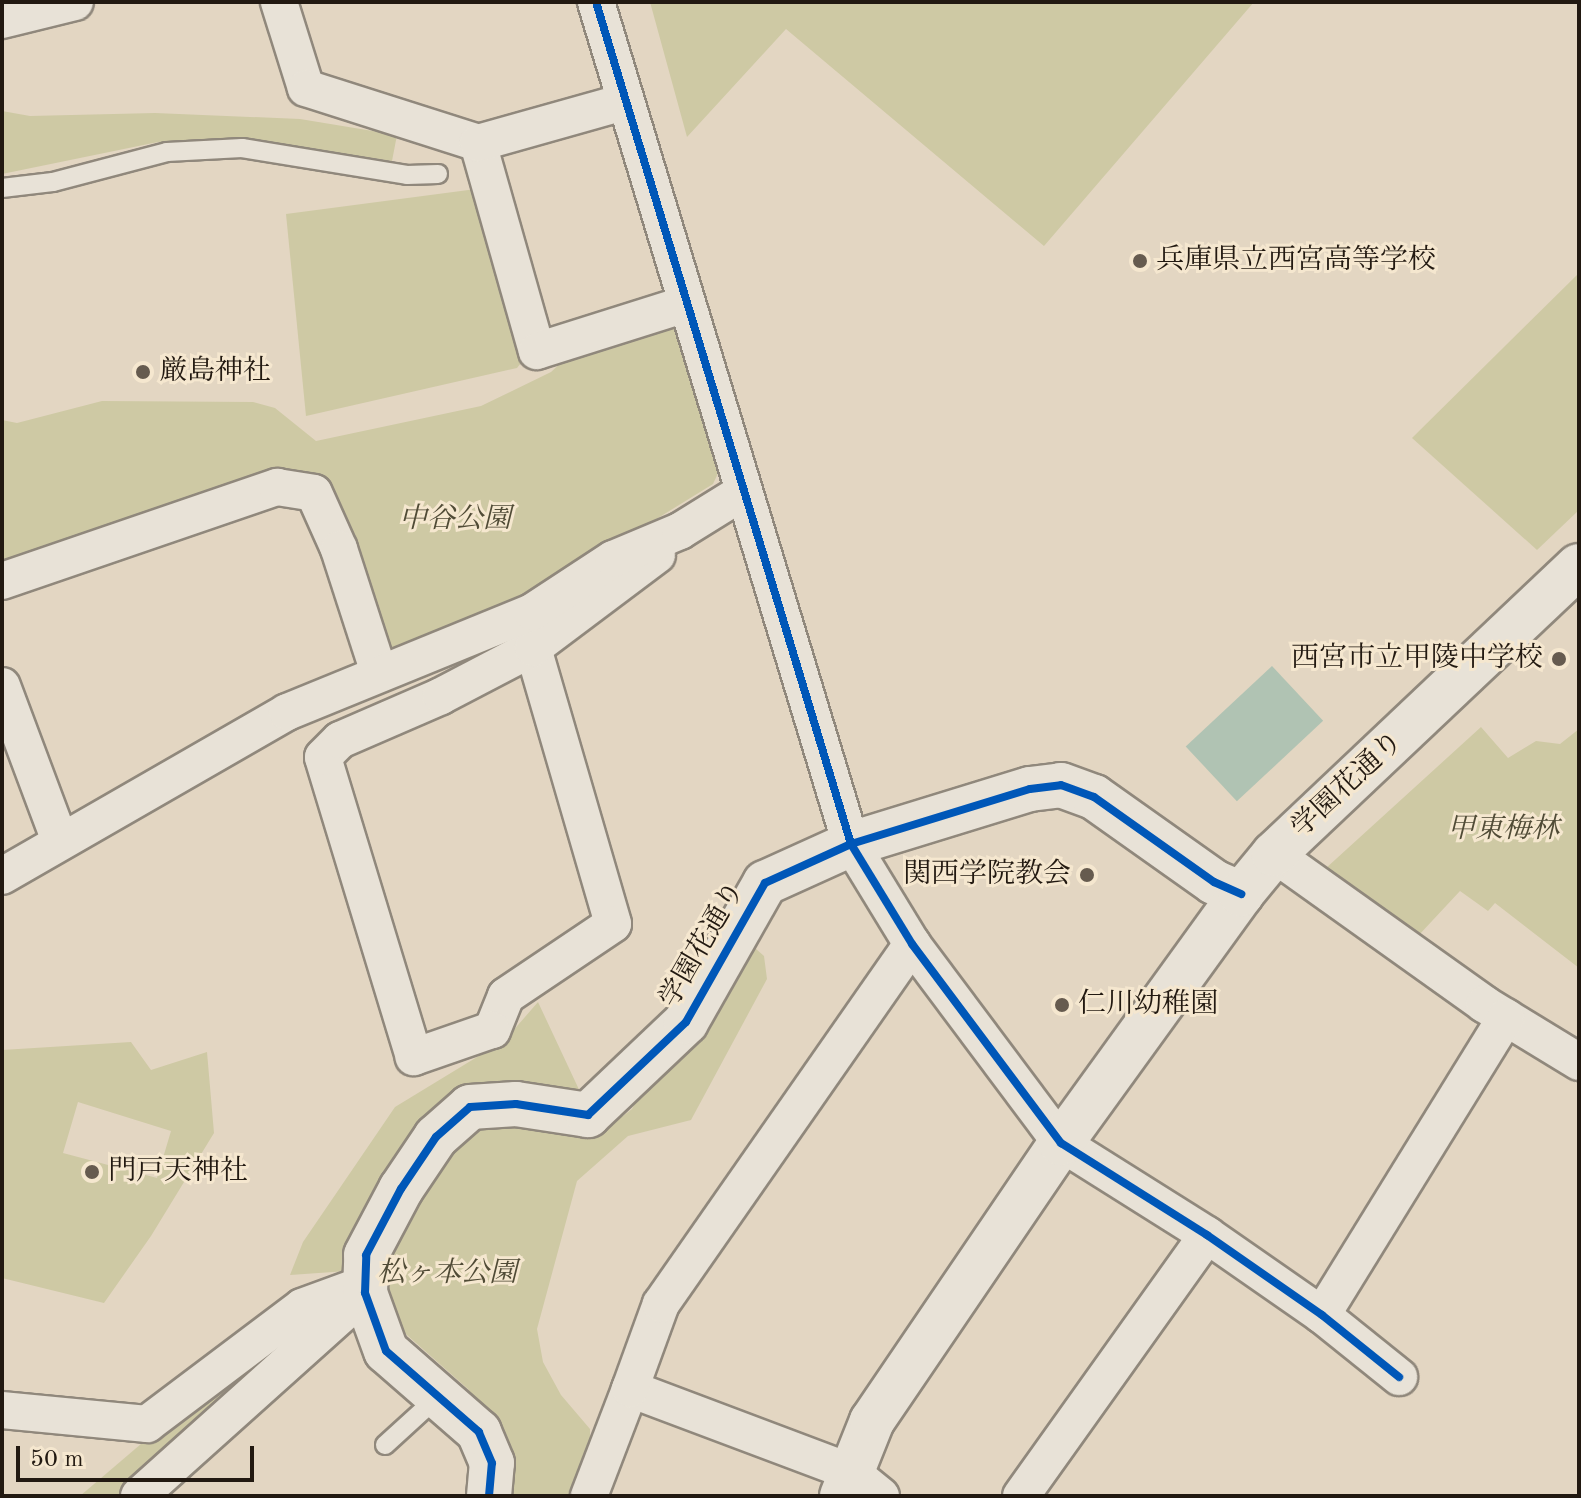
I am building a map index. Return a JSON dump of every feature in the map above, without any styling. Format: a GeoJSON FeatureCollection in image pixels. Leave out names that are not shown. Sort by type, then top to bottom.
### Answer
{"type":"FeatureCollection","features":[{"type":"Feature","properties":{"kind":"street"},"geometry":{"type":"LineString","coordinates":[[2,20],[75,2]]}},
{"type":"Feature","properties":{"kind":"street"},"geometry":{"type":"LineString","coordinates":[[279,2],[306,88],[478,143],[624,102]]}},
{"type":"Feature","properties":{"kind":"street"},"geometry":{"type":"LineString","coordinates":[[596,2],[851,844],[912,944],[1061,1143],[1207,1235],[1322,1315],[1399,1377]]}},
{"type":"Feature","properties":{"kind":"street"},"geometry":{"type":"LineString","coordinates":[[478,143],[537,351],[686,304]]}},
{"type":"Feature","properties":{"kind":"street"},"geometry":{"type":"LineString","coordinates":[[2,581],[277,487],[314,493],[339,549],[379,673]]}},
{"type":"Feature","properties":{"kind":"street"},"geometry":{"type":"LineString","coordinates":[[2,876],[287,712],[532,612],[613,559],[680,531],[743,492]]}},
{"type":"Feature","properties":{"kind":"street"},"geometry":{"type":"LineString","coordinates":[[533,648],[613,924],[506,996],[492,1030],[414,1057],[323,757],[340,740],[441,696],[533,648],[645,566],[680,531]]}},
{"type":"Feature","properties":{"kind":"street","name":"学園花通り"},"geometry":{"type":"LineString","coordinates":[[489,1496],[492,1463],[479,1432],[386,1351],[365,1289],[366,1255],[401,1189],[436,1137],[470,1107],[516,1104],[588,1115],[686,1022],[765,883],[851,844],[1030,789],[1061,785],[1094,797],[1214,882],[1241,894],[1274,854],[1579,566]]}},
{"type":"Feature","properties":{"kind":"street"},"geometry":{"type":"LineString","coordinates":[[2,686],[60,841]]}},
{"type":"Feature","properties":{"kind":"street"},"geometry":{"type":"LineString","coordinates":[[1274,854],[1506,1017],[1579,1062]]}},
{"type":"Feature","properties":{"kind":"street"},"geometry":{"type":"LineString","coordinates":[[630,1389],[858,1488],[872,1421],[1061,1143],[1241,894]]}},
{"type":"Feature","properties":{"kind":"street"},"geometry":{"type":"LineString","coordinates":[[589,1496],[661,1304],[912,944]]}},
{"type":"Feature","properties":{"kind":"street"},"geometry":{"type":"LineString","coordinates":[[1322,1315],[1506,1017]]}},
{"type":"Feature","properties":{"kind":"street"},"geometry":{"type":"LineString","coordinates":[[1021,1496],[1207,1235]]}},
{"type":"Feature","properties":{"kind":"street"},"geometry":{"type":"LineString","coordinates":[[2,1410],[147,1424],[302,1307],[365,1289]]}},
{"type":"Feature","properties":{"kind":"street"},"geometry":{"type":"LineString","coordinates":[[139,1496],[365,1289]]}},
{"type":"Feature","properties":{"kind":"lane"},"geometry":{"type":"LineString","coordinates":[[2,188],[53,182],[167,152],[242,148],[407,175],[438,174]]}},
{"type":"Feature","properties":{"kind":"lane"},"geometry":{"type":"LineString","coordinates":[[385,1445],[440,1395]]}},
{"type":"Feature","properties":{"kind":"green space"},"geometry":{"type":"Polygon","coordinates":[[[650,2],[1254,2],[1044,246],[786,29],[687,137],[650,2]]]}},
{"type":"Feature","properties":{"kind":"green space"},"geometry":{"type":"Polygon","coordinates":[[[2,111],[30,116],[155,113],[300,119],[397,135],[392,161],[268,143],[158,142],[2,174],[2,111]]]}},
{"type":"Feature","properties":{"kind":"green space"},"geometry":{"type":"Polygon","coordinates":[[[476,189],[528,354],[517,368],[306,416],[286,214],[476,189]]]}},
{"type":"Feature","properties":{"kind":"green space"},"geometry":{"type":"Polygon","coordinates":[[[1579,273],[1579,510],[1537,550],[1412,438],[1579,273]]]}},
{"type":"Feature","properties":{"kind":"green space","name":"中谷公園"},"geometry":{"type":"Polygon","coordinates":[[[661,320],[675,327],[720,469],[713,484],[525,600],[396,652],[381,644],[331,491],[174,505],[2,562],[2,420],[17,423],[102,401],[253,402],[275,408],[316,441],[481,406],[551,372],[579,346],[661,320]]]}},
{"type":"Feature","properties":{"kind":"green space","name":"甲東梅林"},"geometry":{"type":"Polygon","coordinates":[[[1481,727],[1508,758],[1536,741],[1560,744],[1579,729],[1579,968],[1495,903],[1488,911],[1460,891],[1418,936],[1325,869],[1481,727]]]}},
{"type":"Feature","properties":{"kind":"green space","name":"松ヶ本公園"},"geometry":{"type":"Polygon","coordinates":[[[747,941],[764,956],[767,979],[691,1120],[628,1136],[577,1181],[537,1329],[543,1362],[561,1395],[590,1429],[590,1450],[568,1496],[504,1496],[506,1460],[468,1389],[390,1320],[376,1269],[290,1275],[303,1242],[395,1107],[505,1040],[538,1002],[590,1113],[600,1117],[623,1116],[632,1109],[644,1085],[747,941]]]}},
{"type":"Feature","properties":{"kind":"green space","name":"門戸天神社"},"geometry":{"type":"Polygon","coordinates":[[[131,1042],[151,1070],[207,1052],[214,1133],[151,1236],[104,1303],[2,1278],[2,1050],[131,1042]],[[78,1102],[63,1153],[157,1178],[171,1131],[78,1102]]]}},
{"type":"Feature","properties":{"kind":"green space"},"geometry":{"type":"Polygon","coordinates":[[[323,1307],[127,1496],[80,1496],[155,1432],[323,1307]]]}},
{"type":"Feature","properties":{"kind":"shaded area"},"geometry":{"type":"Polygon","coordinates":[[[1272,666],[1323,721],[1237,801],[1186,746],[1272,666]]]}},
{"type":"Feature","properties":{"kind":"cycle path"},"geometry":{"type":"LineString","coordinates":[[596,2],[851,844],[912,944],[1061,1143],[1207,1235],[1322,1315],[1399,1377]]}},
{"type":"Feature","properties":{"kind":"cycle path"},"geometry":{"type":"LineString","coordinates":[[489,1496],[492,1463],[479,1432],[386,1351],[365,1293],[366,1255],[401,1189],[436,1137],[470,1107],[516,1104],[588,1115],[686,1022],[765,883],[851,844],[1030,789],[1061,785],[1094,797],[1214,882],[1241,894]]}},
{"type":"Feature","properties":{"kind":"place","name":"兵庫県立西宮高等学校"},"geometry":{"type":"Point","coordinates":[1140,261]}},
{"type":"Feature","properties":{"kind":"place","name":"厳島神社"},"geometry":{"type":"Point","coordinates":[143,372]}},
{"type":"Feature","properties":{"kind":"place","name":"西宮市立甲陵中学校"},"geometry":{"type":"Point","coordinates":[1559,659]}},
{"type":"Feature","properties":{"kind":"place","name":"関西学院教会"},"geometry":{"type":"Point","coordinates":[1087,875]}},
{"type":"Feature","properties":{"kind":"place","name":"仁川幼稚園"},"geometry":{"type":"Point","coordinates":[1062,1005]}},
{"type":"Feature","properties":{"kind":"place","name":"門戸天神社"},"geometry":{"type":"Point","coordinates":[92,1172]}}]}
